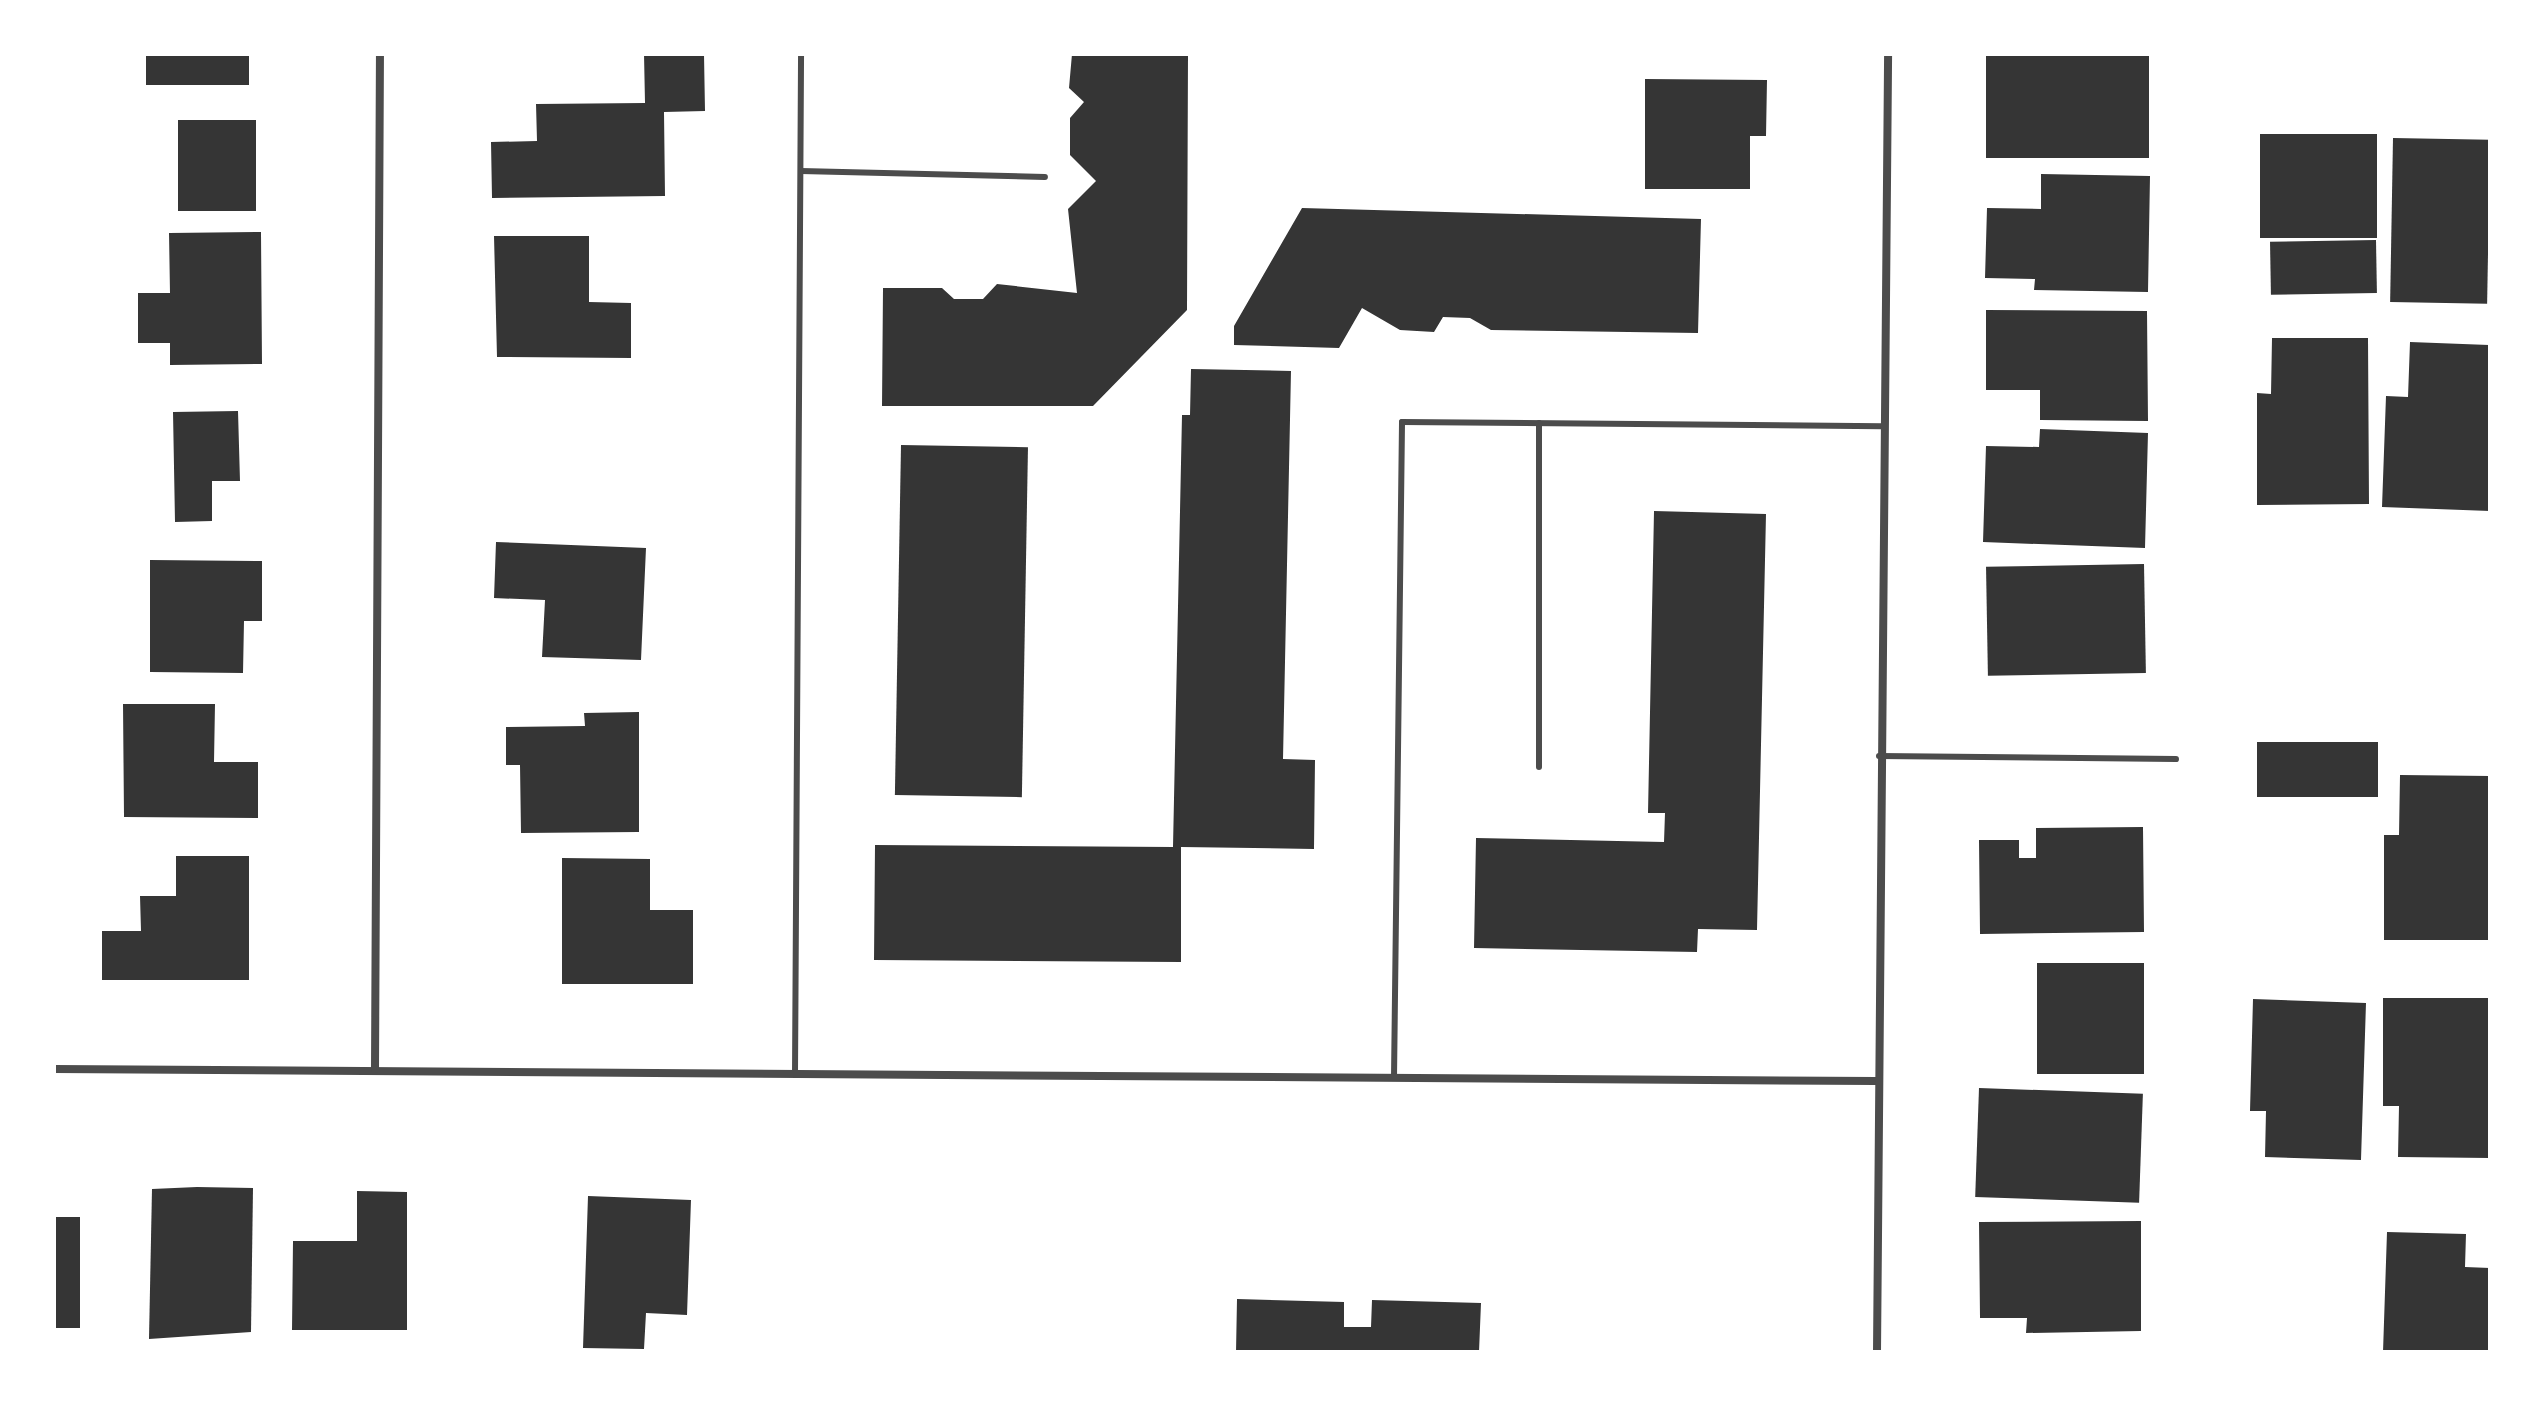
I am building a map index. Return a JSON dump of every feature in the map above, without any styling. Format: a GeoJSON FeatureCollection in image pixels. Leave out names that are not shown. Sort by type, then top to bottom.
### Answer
{"type":"FeatureCollection","features":[{"type":"Feature","properties":{"kind":"street"},"geometry":{"type":"LineString","coordinates":[[375,1069],[380,54]]}},
{"type":"Feature","properties":{"kind":"street"},"geometry":{"type":"LineString","coordinates":[[1877,1352],[1876,1081],[1888,54]]}},
{"type":"Feature","properties":{"kind":"street"},"geometry":{"type":"LineString","coordinates":[[54,1069],[1876,1081]]}},
{"type":"Feature","properties":{"kind":"lane"},"geometry":{"type":"LineString","coordinates":[[795,1074],[801,54]]}},
{"type":"Feature","properties":{"kind":"lane"},"geometry":{"type":"LineString","coordinates":[[801,171],[1045,177]]}},
{"type":"Feature","properties":{"kind":"lane"},"geometry":{"type":"LineString","coordinates":[[1394,1078],[1402,422],[1882,426]]}},
{"type":"Feature","properties":{"kind":"lane"},"geometry":{"type":"LineString","coordinates":[[1539,423],[1539,767]]}},
{"type":"Feature","properties":{"kind":"lane"},"geometry":{"type":"LineString","coordinates":[[1879,756],[2176,759]]}},
{"type":"Feature","properties":{"kind":"building"},"geometry":{"type":"Polygon","coordinates":[[[146,54],[249,54],[249,85],[146,85],[146,54]]]}},
{"type":"Feature","properties":{"kind":"building"},"geometry":{"type":"Polygon","coordinates":[[[644,54],[704,54],[705,111],[664,112],[665,196],[492,198],[491,142],[537,141],[536,104],[645,103],[644,54]]]}},
{"type":"Feature","properties":{"kind":"building"},"geometry":{"type":"Polygon","coordinates":[[[1072,54],[1188,54],[1187,310],[1093,406],[882,406],[883,288],[942,288],[954,299],[983,299],[997,284],[1077,293],[1068,209],[1096,181],[1070,155],[1070,118],[1084,102],[1069,88],[1072,54]]]}},
{"type":"Feature","properties":{"kind":"building"},"geometry":{"type":"Polygon","coordinates":[[[1986,54],[2149,54],[2149,158],[1986,158],[1986,54]]]}},
{"type":"Feature","properties":{"kind":"building"},"geometry":{"type":"Polygon","coordinates":[[[1645,79],[1767,80],[1766,136],[1750,136],[1750,189],[1645,189],[1645,79]]]}},
{"type":"Feature","properties":{"kind":"building"},"geometry":{"type":"Polygon","coordinates":[[[178,120],[256,120],[256,211],[178,211],[178,120]]]}},
{"type":"Feature","properties":{"kind":"building"},"geometry":{"type":"Polygon","coordinates":[[[2260,134],[2377,134],[2377,238],[2260,238],[2260,134]]]}},
{"type":"Feature","properties":{"kind":"building"},"geometry":{"type":"Polygon","coordinates":[[[2393,138],[2490,140],[2487,304],[2390,302],[2393,138]]]}},
{"type":"Feature","properties":{"kind":"building"},"geometry":{"type":"Polygon","coordinates":[[[2041,174],[2150,176],[2148,292],[2034,290],[2035,279],[1985,278],[1987,208],[2041,209],[2041,174]]]}},
{"type":"Feature","properties":{"kind":"building"},"geometry":{"type":"Polygon","coordinates":[[[1302,208],[1701,219],[1698,333],[1491,330],[1470,318],[1443,317],[1434,332],[1400,330],[1362,308],[1339,348],[1234,345],[1234,326],[1302,208]]]}},
{"type":"Feature","properties":{"kind":"building"},"geometry":{"type":"Polygon","coordinates":[[[261,232],[262,364],[170,365],[170,343],[138,343],[138,293],[170,293],[169,233],[261,232]]]}},
{"type":"Feature","properties":{"kind":"building"},"geometry":{"type":"Polygon","coordinates":[[[494,236],[589,236],[589,302],[631,303],[631,358],[497,357],[494,236]]]}},
{"type":"Feature","properties":{"kind":"building"},"geometry":{"type":"Polygon","coordinates":[[[2376,240],[2377,293],[2271,295],[2270,242],[2376,240]]]}},
{"type":"Feature","properties":{"kind":"building"},"geometry":{"type":"Polygon","coordinates":[[[1986,310],[2147,311],[2148,421],[2040,420],[2040,390],[1986,390],[1986,310]]]}},
{"type":"Feature","properties":{"kind":"building"},"geometry":{"type":"Polygon","coordinates":[[[2272,338],[2368,338],[2369,504],[2257,505],[2257,393],[2271,394],[2272,338]]]}},
{"type":"Feature","properties":{"kind":"building"},"geometry":{"type":"Polygon","coordinates":[[[2410,342],[2489,345],[2490,511],[2382,507],[2386,396],[2408,397],[2410,342]]]}},
{"type":"Feature","properties":{"kind":"building"},"geometry":{"type":"Polygon","coordinates":[[[1191,369],[1291,371],[1283,759],[1315,760],[1314,849],[1181,847],[1181,962],[874,960],[875,845],[1173,847],[1182,415],[1190,415],[1191,369]]]}},
{"type":"Feature","properties":{"kind":"building"},"geometry":{"type":"Polygon","coordinates":[[[238,411],[240,481],[212,481],[212,521],[175,522],[173,412],[238,411]]]}},
{"type":"Feature","properties":{"kind":"building"},"geometry":{"type":"Polygon","coordinates":[[[2040,429],[2148,433],[2145,548],[1983,542],[1986,446],[2039,447],[2040,429]]]}},
{"type":"Feature","properties":{"kind":"building"},"geometry":{"type":"Polygon","coordinates":[[[901,445],[1028,447],[1022,797],[895,795],[901,445]]]}},
{"type":"Feature","properties":{"kind":"building"},"geometry":{"type":"Polygon","coordinates":[[[1654,511],[1766,514],[1757,930],[1698,929],[1697,952],[1474,948],[1476,838],[1664,842],[1665,813],[1648,813],[1654,511]]]}},
{"type":"Feature","properties":{"kind":"building"},"geometry":{"type":"Polygon","coordinates":[[[496,542],[646,548],[641,660],[542,657],[545,600],[494,598],[496,542]]]}},
{"type":"Feature","properties":{"kind":"building"},"geometry":{"type":"Polygon","coordinates":[[[150,560],[262,561],[262,621],[244,621],[243,673],[150,672],[150,560]]]}},
{"type":"Feature","properties":{"kind":"building"},"geometry":{"type":"Polygon","coordinates":[[[2144,564],[2146,673],[1988,676],[1986,567],[2144,564]]]}},
{"type":"Feature","properties":{"kind":"building"},"geometry":{"type":"Polygon","coordinates":[[[123,704],[215,704],[214,762],[258,762],[258,818],[124,817],[123,704]]]}},
{"type":"Feature","properties":{"kind":"building"},"geometry":{"type":"Polygon","coordinates":[[[639,712],[639,832],[521,833],[520,765],[506,765],[506,727],[585,726],[584,713],[639,712]]]}},
{"type":"Feature","properties":{"kind":"building"},"geometry":{"type":"Polygon","coordinates":[[[2257,742],[2378,742],[2378,797],[2257,797],[2257,742]]]}},
{"type":"Feature","properties":{"kind":"building"},"geometry":{"type":"Polygon","coordinates":[[[2400,775],[2490,776],[2490,940],[2384,940],[2384,835],[2399,835],[2400,775]]]}},
{"type":"Feature","properties":{"kind":"building"},"geometry":{"type":"Polygon","coordinates":[[[2143,827],[2144,932],[1980,934],[1979,840],[2019,840],[2019,858],[2036,858],[2036,828],[2143,827]]]}},
{"type":"Feature","properties":{"kind":"building"},"geometry":{"type":"Polygon","coordinates":[[[176,856],[249,856],[249,980],[102,980],[102,931],[141,931],[140,896],[176,896],[176,856]]]}},
{"type":"Feature","properties":{"kind":"building"},"geometry":{"type":"Polygon","coordinates":[[[562,858],[650,859],[650,910],[693,910],[693,984],[562,984],[562,858]]]}},
{"type":"Feature","properties":{"kind":"building"},"geometry":{"type":"Polygon","coordinates":[[[2037,963],[2144,963],[2144,1074],[2037,1074],[2037,963]]]}},
{"type":"Feature","properties":{"kind":"building"},"geometry":{"type":"Polygon","coordinates":[[[2383,998],[2490,998],[2490,1158],[2398,1157],[2399,1106],[2383,1106],[2383,998]]]}},
{"type":"Feature","properties":{"kind":"building"},"geometry":{"type":"Polygon","coordinates":[[[2253,999],[2366,1003],[2361,1160],[2265,1157],[2266,1111],[2250,1111],[2253,999]]]}},
{"type":"Feature","properties":{"kind":"building"},"geometry":{"type":"Polygon","coordinates":[[[1979,1088],[2143,1094],[2139,1203],[1975,1197],[1979,1088]]]}},
{"type":"Feature","properties":{"kind":"building"},"geometry":{"type":"Polygon","coordinates":[[[253,1188],[251,1332],[149,1339],[152,1189],[253,1188]]]}},
{"type":"Feature","properties":{"kind":"building"},"geometry":{"type":"Polygon","coordinates":[[[357,1191],[407,1192],[407,1330],[292,1330],[293,1241],[357,1241],[357,1191]]]}},
{"type":"Feature","properties":{"kind":"building"},"geometry":{"type":"Polygon","coordinates":[[[588,1196],[691,1200],[687,1315],[646,1313],[644,1349],[583,1348],[588,1196]]]}},
{"type":"Feature","properties":{"kind":"building"},"geometry":{"type":"Polygon","coordinates":[[[54,1217],[80,1217],[80,1328],[54,1328],[54,1217]]]}},
{"type":"Feature","properties":{"kind":"building"},"geometry":{"type":"Polygon","coordinates":[[[2141,1221],[2141,1331],[2026,1333],[2027,1318],[1980,1318],[1979,1222],[2141,1221]]]}},
{"type":"Feature","properties":{"kind":"building"},"geometry":{"type":"Polygon","coordinates":[[[2387,1232],[2466,1234],[2465,1267],[2490,1268],[2490,1352],[2383,1352],[2387,1232]]]}},
{"type":"Feature","properties":{"kind":"building"},"geometry":{"type":"Polygon","coordinates":[[[1237,1299],[1344,1302],[1344,1327],[1371,1327],[1372,1300],[1481,1303],[1479,1352],[1236,1352],[1237,1299]]]}}]}
